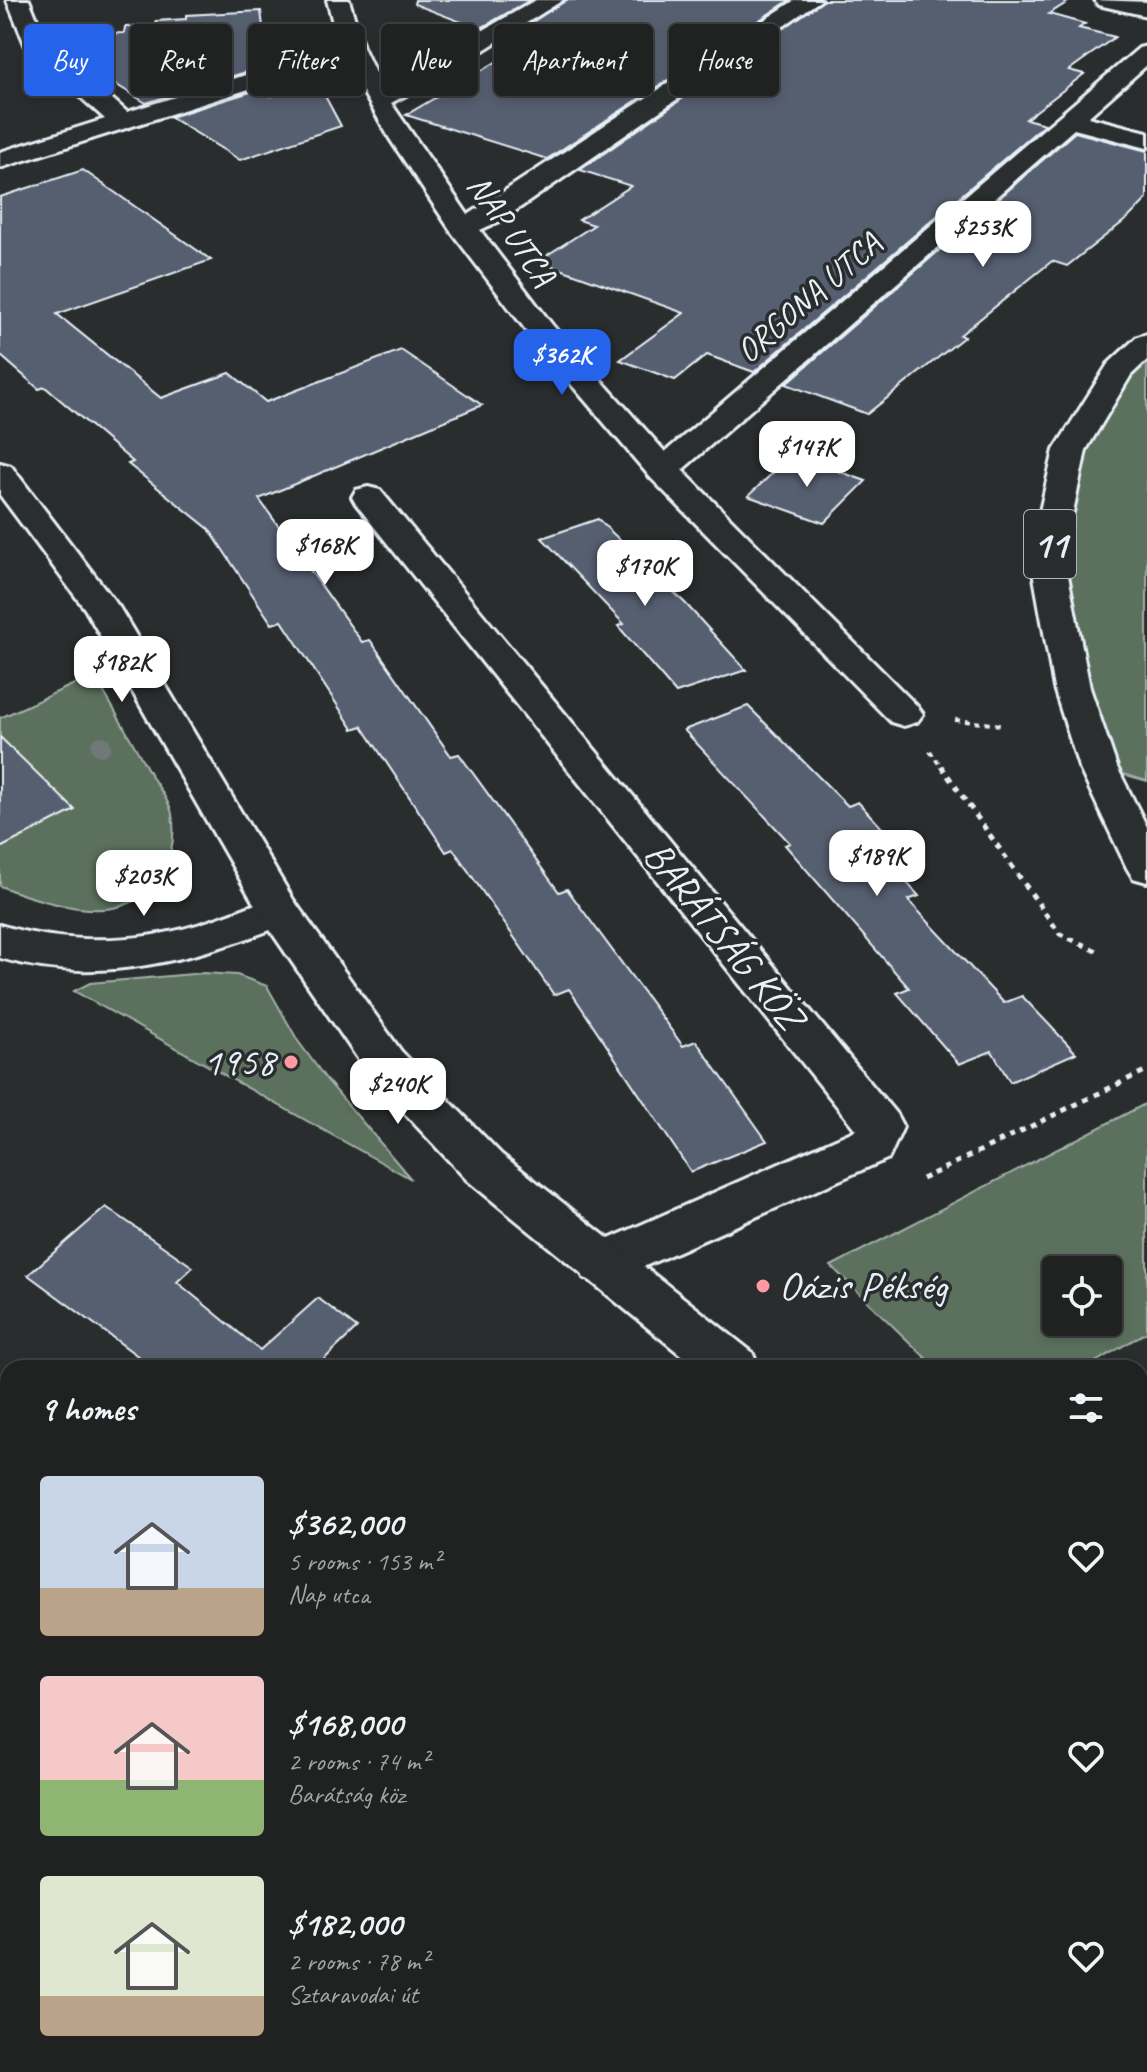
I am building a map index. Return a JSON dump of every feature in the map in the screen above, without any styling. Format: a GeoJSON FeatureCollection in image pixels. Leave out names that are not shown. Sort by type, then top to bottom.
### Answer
{"type":"FeatureCollection","features":[{"type":"Feature","properties":{"kind":"street"},"geometry":{"type":"LineString","coordinates":[[18,0],[35,44],[123,122]]}},
{"type":"Feature","properties":{"kind":"street","name":"NAP UTCA"},"geometry":{"type":"LineString","coordinates":[[338,0],[345,24]]}},
{"type":"Feature","properties":{"kind":"street"},"geometry":{"type":"LineString","coordinates":[[378,100],[439,68],[552,0]]}},
{"type":"Feature","properties":{"kind":"street"},"geometry":{"type":"LineString","coordinates":[[463,228],[492,214],[810,0]]}},
{"type":"Feature","properties":{"kind":"street"},"geometry":{"type":"LineString","coordinates":[[1106,0],[1147,9]]}},
{"type":"Feature","properties":{"kind":"street","name":"ORGONA UTCA"},"geometry":{"type":"LineString","coordinates":[[662,471],[1147,53]]}},
{"type":"Feature","properties":{"kind":"street","name":"NAP UTCA"},"geometry":{"type":"LineString","coordinates":[[365,74],[378,100],[463,228],[522,310],[662,471],[904,714]]}},
{"type":"Feature","properties":{"kind":"street"},"geometry":{"type":"LineString","coordinates":[[0,160],[248,82]]}},
{"type":"Feature","properties":{"kind":"street"},"geometry":{"type":"LineString","coordinates":[[1069,120],[1147,140]]}},
{"type":"Feature","properties":{"kind":"street","name":"11"},"geometry":{"type":"LineString","coordinates":[[1147,343],[1119,370],[1070,450],[1047,555],[1072,688],[1098,767],[1147,868]]}},
{"type":"Feature","properties":{"kind":"street"},"geometry":{"type":"LineString","coordinates":[[0,473],[101,607],[279,911],[385,1063],[484,1167],[724,1360]]}},
{"type":"Feature","properties":{"kind":"street","name":"BARÁTSÁG KÖZ"},"geometry":{"type":"LineString","coordinates":[[368,497],[880,1127],[873,1145],[601,1264]]}},
{"type":"Feature","properties":{"kind":"street"},"geometry":{"type":"LineString","coordinates":[[4,947],[82,954],[142,952],[222,933],[279,911]]}},
{"type":"Feature","properties":{"kind":"path"},"geometry":{"type":"LineString","coordinates":[[904,714],[1060,934],[1101,953]]}},
{"type":"Feature","properties":{"kind":"path"},"geometry":{"type":"LineString","coordinates":[[922,1179],[1147,1070]]}},
{"type":"Feature","properties":{"kind":"green space"},"geometry":{"type":"Polygon","coordinates":[[[1147,343],[1147,781],[1098,767],[1047,555],[1070,450],[1147,343]]]}},
{"type":"Feature","properties":{"kind":"green space"},"geometry":{"type":"Polygon","coordinates":[[[94,675],[167,800],[173,829],[168,860],[153,886],[128,903],[113,908],[86,909],[55,904],[0,886],[0,718],[94,675]]]}},
{"type":"Feature","properties":{"kind":"green space"},"geometry":{"type":"Polygon","coordinates":[[[204,973],[237,975],[267,986],[298,1041],[326,1079],[411,1179],[74,991],[90,983],[204,973]]]}},
{"type":"Feature","properties":{"kind":"green space"},"geometry":{"type":"Polygon","coordinates":[[[1147,1103],[1147,1332],[1099,1360],[928,1360],[831,1266],[1147,1103]]]}},
{"type":"Feature","properties":{"kind":"building"},"geometry":{"type":"Polygon","coordinates":[[[415,0],[530,0],[479,29],[478,24],[466,24],[414,4],[415,0]]]}},
{"type":"Feature","properties":{"kind":"building"},"geometry":{"type":"Polygon","coordinates":[[[566,0],[790,0],[753,24],[669,24],[669,79],[653,90],[653,24],[529,24],[566,0]]]}},
{"type":"Feature","properties":{"kind":"building"},"geometry":{"type":"Polygon","coordinates":[[[824,0],[1071,0],[1049,14],[1085,24],[1079,28],[1115,37],[1069,70],[1084,74],[1026,119],[1045,124],[754,372],[707,355],[675,380],[620,360],[684,313],[538,261],[594,225],[579,220],[631,186],[580,170],[686,96],[779,96],[779,31],[824,0]]]}},
{"type":"Feature","properties":{"kind":"building"},"geometry":{"type":"Polygon","coordinates":[[[261,11],[263,24],[248,24],[248,71],[232,76],[232,24],[157,24],[156,21],[186,19],[186,15],[261,11]]]}},
{"type":"Feature","properties":{"kind":"building"},"geometry":{"type":"Polygon","coordinates":[[[125,27],[130,27],[130,93],[114,83],[114,33],[124,33],[125,27]]]}},
{"type":"Feature","properties":{"kind":"building"},"geometry":{"type":"Polygon","coordinates":[[[494,63],[494,96],[643,96],[547,159],[406,115],[438,96],[478,96],[478,73],[494,63]]]}},
{"type":"Feature","properties":{"kind":"building"},"geometry":{"type":"Polygon","coordinates":[[[248,93],[248,96],[325,96],[341,126],[240,160],[170,117],[248,93]]]}},
{"type":"Feature","properties":{"kind":"building"},"geometry":{"type":"Polygon","coordinates":[[[135,96],[168,96],[146,103],[135,96]]]}},
{"type":"Feature","properties":{"kind":"building"},"geometry":{"type":"Polygon","coordinates":[[[1075,132],[1147,151],[1147,199],[1128,218],[1067,266],[1052,261],[960,335],[964,337],[867,414],[786,384],[1075,132]]]}},
{"type":"Feature","properties":{"kind":"building"},"geometry":{"type":"Polygon","coordinates":[[[83,170],[211,260],[57,314],[161,398],[230,373],[266,402],[401,350],[482,405],[259,499],[362,642],[370,640],[451,756],[459,754],[559,892],[567,889],[683,1046],[696,1041],[767,1141],[691,1172],[569,989],[554,995],[453,849],[446,852],[362,726],[353,729],[282,621],[272,624],[209,529],[128,464],[133,462],[45,387],[39,389],[0,355],[0,197],[83,170]]]}},
{"type":"Feature","properties":{"kind":"building"},"geometry":{"type":"Polygon","coordinates":[[[792,455],[866,481],[824,523],[748,496],[792,455]]]}},
{"type":"Feature","properties":{"kind":"building"},"geometry":{"type":"Polygon","coordinates":[[[598,519],[686,604],[746,670],[676,693],[618,626],[624,624],[542,538],[598,519]]]}},
{"type":"Feature","properties":{"kind":"building"},"geometry":{"type":"Polygon","coordinates":[[[748,706],[848,806],[858,802],[908,856],[889,863],[919,896],[908,900],[1004,1003],[1022,996],[1076,1053],[1010,1082],[992,1051],[959,1064],[897,993],[909,988],[785,845],[790,843],[684,730],[748,706]]]}},
{"type":"Feature","properties":{"kind":"building"},"geometry":{"type":"Polygon","coordinates":[[[0,737],[75,810],[0,848],[0,737]]]}},
{"type":"Feature","properties":{"kind":"building"},"geometry":{"type":"Polygon","coordinates":[[[106,1207],[193,1267],[177,1282],[260,1350],[318,1298],[357,1328],[323,1360],[143,1360],[28,1275],[106,1207]]]}},
{"type":"Feature","properties":{"kind":"place","name":"1958"},"geometry":{"type":"Point","coordinates":[291,1062]}},
{"type":"Feature","properties":{"kind":"place","name":"Oázis Pékség"},"geometry":{"type":"Point","coordinates":[763,1286]}}]}
